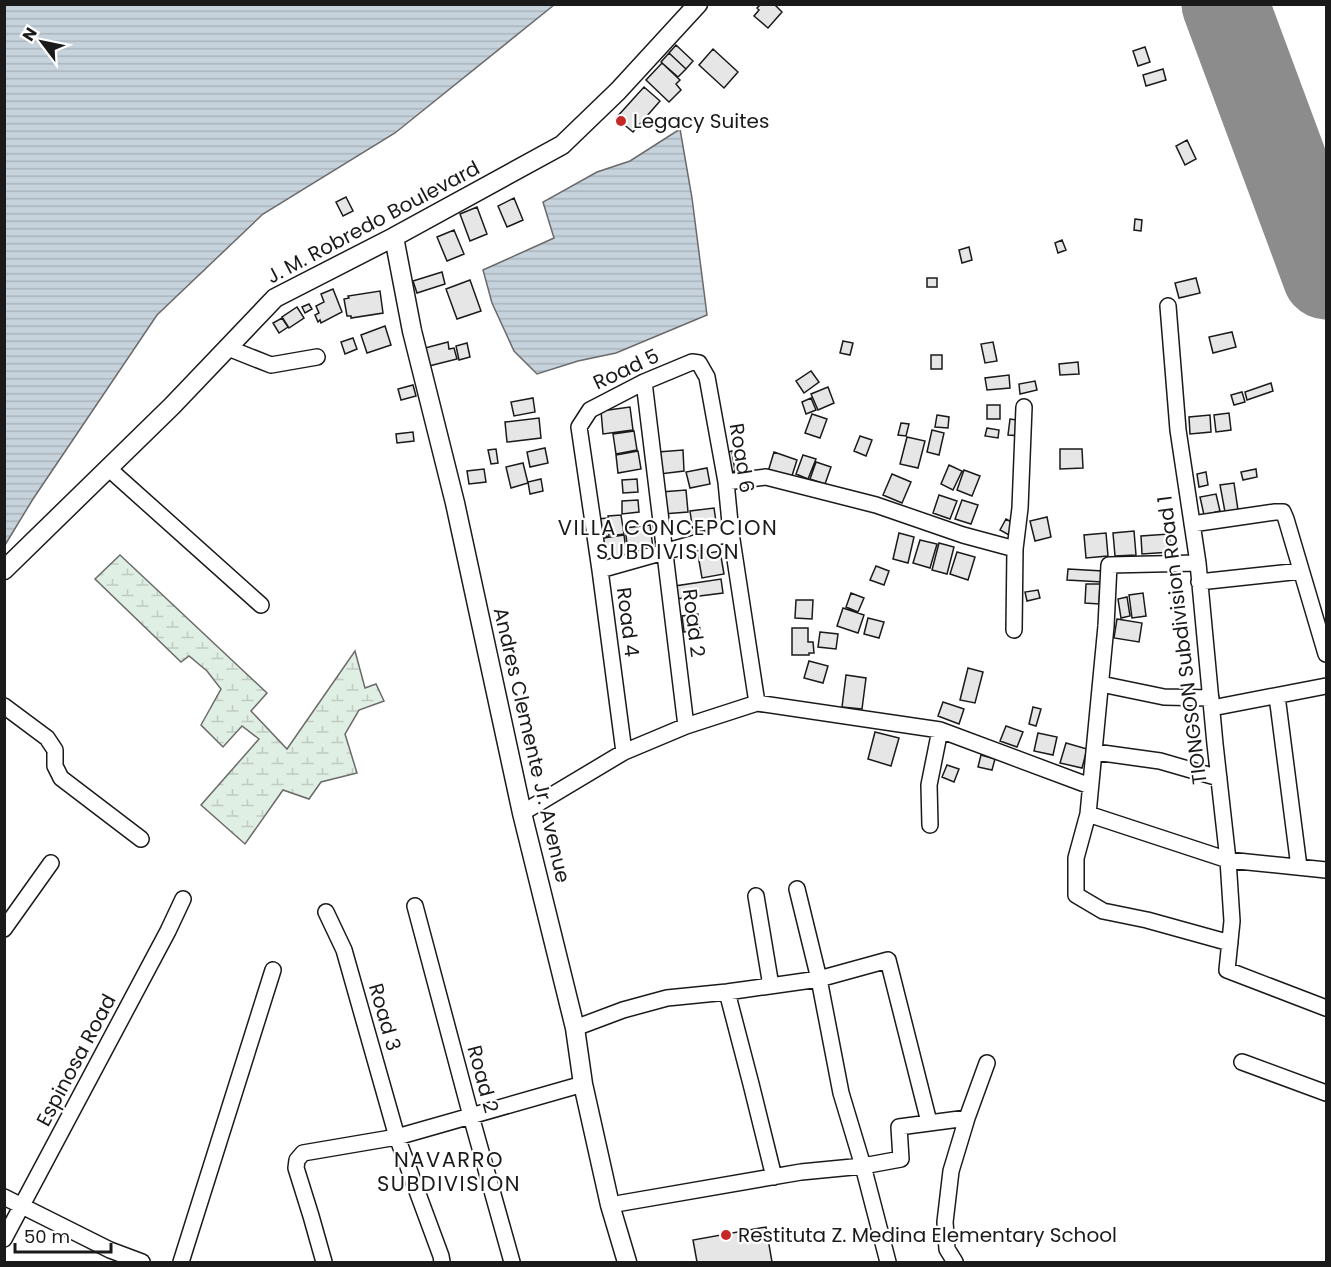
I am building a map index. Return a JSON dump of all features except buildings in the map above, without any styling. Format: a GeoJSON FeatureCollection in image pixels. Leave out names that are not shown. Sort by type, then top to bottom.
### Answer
{"type":"FeatureCollection","features":[{"type":"Feature","properties":{"kind":"main road","name":"J. M. Robredo Boulevard"},"geometry":{"type":"LineString","coordinates":[[4,570],[172,406],[275,298],[394,237],[562,145],[618,90],[698,4]]}},
{"type":"Feature","properties":{"kind":"main road","name":"Andres Clemente Jr. Avenue"},"geometry":{"type":"LineString","coordinates":[[394,237],[412,331],[455,503],[522,813],[575,1028],[583,1084],[610,1205],[627,1263]]}},
{"type":"Feature","properties":{"kind":"street","name":"TIONGSON Subdivision Road 1"},"geometry":{"type":"LineString","coordinates":[[1168,306],[1178,430],[1198,562],[1228,860],[1232,921],[1227,969],[1326,1008]]}},
{"type":"Feature","properties":{"kind":"street"},"geometry":{"type":"LineString","coordinates":[[228,348],[271,365],[317,357]]}},
{"type":"Feature","properties":{"kind":"street","name":"Road 5"},"geometry":{"type":"LineString","coordinates":[[579,427],[590,410],[644,382],[692,362],[699,363]]}},
{"type":"Feature","properties":{"kind":"street","name":"Road 6"},"geometry":{"type":"LineString","coordinates":[[699,363],[707,377],[726,482],[731,533],[757,703]]}},
{"type":"Feature","properties":{"kind":"street","name":"Road 2"},"geometry":{"type":"LineString","coordinates":[[644,382],[686,726]]}},
{"type":"Feature","properties":{"kind":"street"},"geometry":{"type":"LineString","coordinates":[[1014,630],[1015,549],[1020,508],[1024,407]]}},
{"type":"Feature","properties":{"kind":"street","name":"Road 4"},"geometry":{"type":"LineString","coordinates":[[579,427],[624,752]]}},
{"type":"Feature","properties":{"kind":"street"},"geometry":{"type":"LineString","coordinates":[[108,468],[261,605]]}},
{"type":"Feature","properties":{"kind":"street"},"geometry":{"type":"LineString","coordinates":[[726,482],[766,477],[876,505],[963,535],[1015,549]]}},
{"type":"Feature","properties":{"kind":"street"},"geometry":{"type":"LineString","coordinates":[[1192,524],[1282,512],[1326,654]]}},
{"type":"Feature","properties":{"kind":"street"},"geometry":{"type":"LineString","coordinates":[[600,570],[731,533]]}},
{"type":"Feature","properties":{"kind":"street"},"geometry":{"type":"LineString","coordinates":[[1198,562],[1110,565],[1095,752],[1088,814],[1076,858],[1076,895],[1103,911],[1147,920],[1230,943]]}},
{"type":"Feature","properties":{"kind":"street"},"geometry":{"type":"LineString","coordinates":[[1199,582],[1301,571]]}},
{"type":"Feature","properties":{"kind":"street"},"geometry":{"type":"LineString","coordinates":[[1101,684],[1164,697],[1212,703],[1277,696],[1326,686]]}},
{"type":"Feature","properties":{"kind":"street"},"geometry":{"type":"LineString","coordinates":[[1277,696],[1299,867]]}},
{"type":"Feature","properties":{"kind":"street"},"geometry":{"type":"LineString","coordinates":[[522,813],[624,752],[686,726],[757,703],[940,730],[1090,786]]}},
{"type":"Feature","properties":{"kind":"street"},"geometry":{"type":"LineString","coordinates":[[4,706],[47,738],[55,750],[55,766],[61,778],[141,839]]}},
{"type":"Feature","properties":{"kind":"street"},"geometry":{"type":"LineString","coordinates":[[930,825],[929,785],[940,730]]}},
{"type":"Feature","properties":{"kind":"street"},"geometry":{"type":"LineString","coordinates":[[1095,752],[1160,761],[1219,778]]}},
{"type":"Feature","properties":{"kind":"street"},"geometry":{"type":"LineString","coordinates":[[1088,814],[1228,860],[1326,870]]}},
{"type":"Feature","properties":{"kind":"street"},"geometry":{"type":"LineString","coordinates":[[4,929],[51,863]]}},
{"type":"Feature","properties":{"kind":"street"},"geometry":{"type":"LineString","coordinates":[[797,889],[819,979],[841,1093],[888,1263]]}},
{"type":"Feature","properties":{"kind":"street"},"geometry":{"type":"LineString","coordinates":[[756,896],[771,986]]}},
{"type":"Feature","properties":{"kind":"street","name":"Espinosa Road"},"geometry":{"type":"LineString","coordinates":[[4,1239],[183,900]]}},
{"type":"Feature","properties":{"kind":"street","name":"Road 2"},"geometry":{"type":"LineString","coordinates":[[415,906],[512,1263]]}},
{"type":"Feature","properties":{"kind":"street","name":"Road 3"},"geometry":{"type":"LineString","coordinates":[[326,912],[344,950],[397,1137],[442,1263]]}},
{"type":"Feature","properties":{"kind":"street"},"geometry":{"type":"LineString","coordinates":[[575,1028],[623,1010],[667,998],[819,979],[888,960],[928,1122]]}},
{"type":"Feature","properties":{"kind":"street"},"geometry":{"type":"LineString","coordinates":[[181,1263],[273,970]]}},
{"type":"Feature","properties":{"kind":"street"},"geometry":{"type":"LineString","coordinates":[[727,992],[774,1177]]}},
{"type":"Feature","properties":{"kind":"street"},"geometry":{"type":"LineString","coordinates":[[1242,1062],[1326,1093]]}},
{"type":"Feature","properties":{"kind":"street"},"geometry":{"type":"LineString","coordinates":[[955,1263],[947,1248],[945,1222],[951,1171],[987,1063]]}},
{"type":"Feature","properties":{"kind":"street"},"geometry":{"type":"LineString","coordinates":[[324,1263],[296,1168],[297,1160],[303,1153],[397,1137],[583,1084]]}},
{"type":"Feature","properties":{"kind":"street"},"geometry":{"type":"LineString","coordinates":[[610,1205],[801,1172],[863,1166],[901,1159],[899,1127],[967,1118]]}},
{"type":"Feature","properties":{"kind":"street"},"geometry":{"type":"LineString","coordinates":[[4,1197],[110,1250],[142,1263]]}},
{"type":"Feature","properties":{"kind":"green space"},"geometry":{"type":"Polygon","coordinates":[[[120,555],[267,693],[251,711],[287,749],[355,651],[365,688],[376,684],[384,701],[359,710],[345,734],[357,773],[321,782],[309,799],[283,790],[245,844],[201,805],[259,739],[242,726],[223,747],[201,725],[221,689],[207,671],[189,656],[181,662],[95,579],[120,555]]]}},
{"type":"Feature","properties":{"kind":"shaded area"},"geometry":{"type":"Polygon","coordinates":[[[5,4],[554,5],[395,133],[263,214],[157,315],[33,499],[5,545],[5,4]]]}},
{"type":"Feature","properties":{"kind":"shaded area"},"geometry":{"type":"Polygon","coordinates":[[[680,129],[692,198],[707,315],[616,353],[578,361],[537,374],[514,351],[492,303],[483,270],[554,238],[543,202],[597,172],[630,161],[680,129]]]}},
{"type":"Feature","properties":{"kind":"runway"},"geometry":{"type":"LineString","coordinates":[[1225,4],[1326,276]]}},
{"type":"Feature","properties":{"kind":"place","name":"Legacy Suites"},"geometry":{"type":"Point","coordinates":[621,121]}},
{"type":"Feature","properties":{"kind":"place","name":"Restituta Z. Medina Elementary School"},"geometry":{"type":"Point","coordinates":[726,1235]}},
{"type":"Feature","properties":{"kind":"district","name":"VILLA CONCEPCION SUBDIVISION"},"geometry":{"type":"Point","coordinates":[668,539]}},
{"type":"Feature","properties":{"kind":"district","name":"NAVARRO SUBDIVISION"},"geometry":{"type":"Point","coordinates":[449,1171]}}]}
